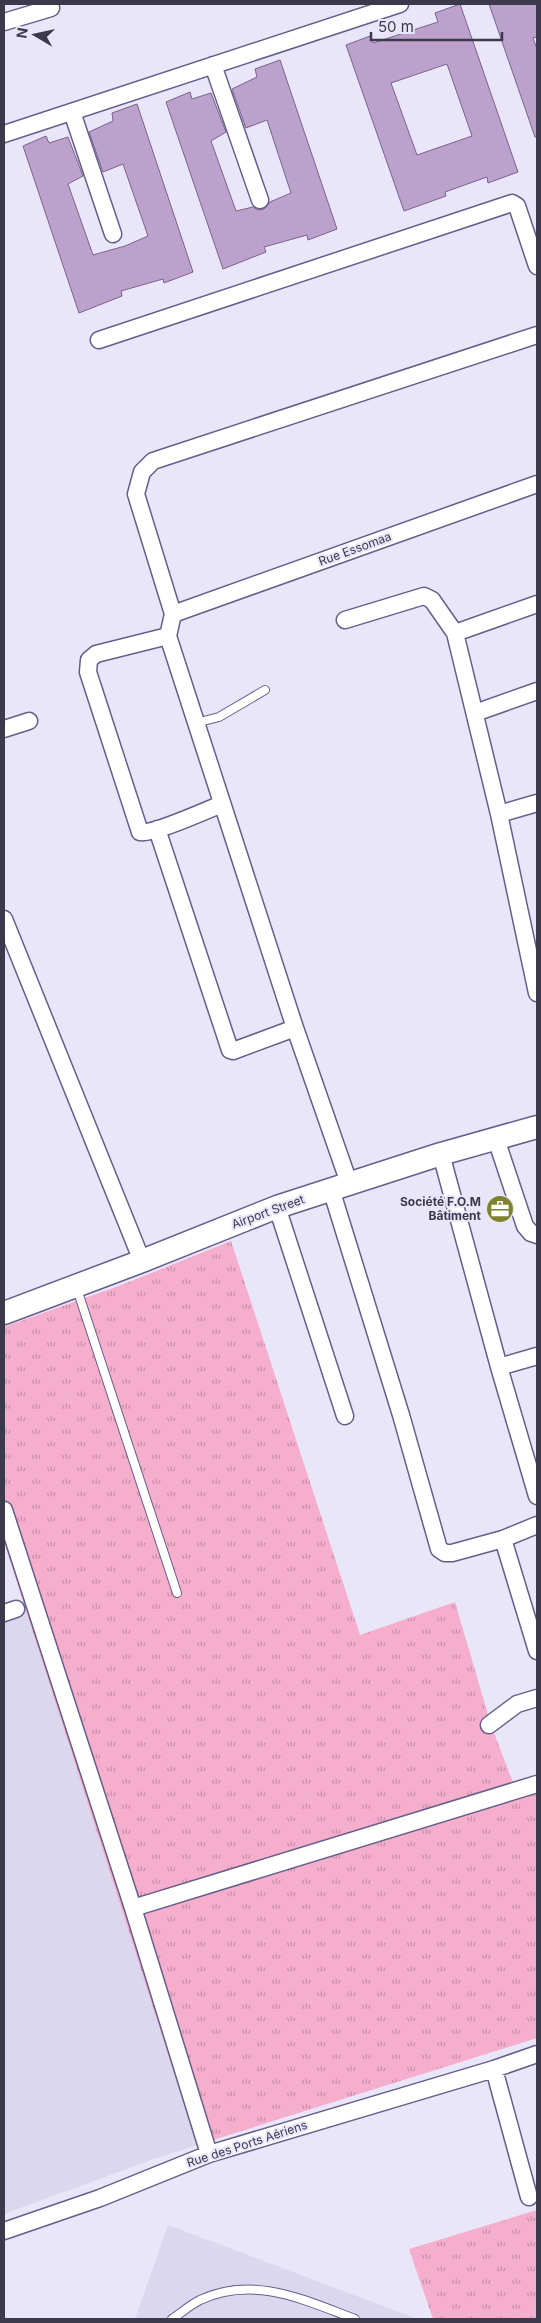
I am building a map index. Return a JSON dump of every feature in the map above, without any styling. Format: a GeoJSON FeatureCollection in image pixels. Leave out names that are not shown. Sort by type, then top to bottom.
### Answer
{"type":"FeatureCollection","features":[{"type":"Feature","properties":{"kind":"street"},"geometry":{"type":"LineString","coordinates":[[4,134],[400,4]]}},
{"type":"Feature","properties":{"kind":"street"},"geometry":{"type":"LineString","coordinates":[[4,22],[51,8]]}},
{"type":"Feature","properties":{"kind":"street"},"geometry":{"type":"LineString","coordinates":[[212,65],[260,200]]}},
{"type":"Feature","properties":{"kind":"street"},"geometry":{"type":"LineString","coordinates":[[72,112],[112,234]]}},
{"type":"Feature","properties":{"kind":"street"},"geometry":{"type":"LineString","coordinates":[[100,340],[512,203],[517,206],[537,266]]}},
{"type":"Feature","properties":{"kind":"street"},"geometry":{"type":"LineString","coordinates":[[537,335],[153,461],[142,472],[136,494],[173,614],[168,636],[296,1028],[438,1547],[444,1553],[452,1553],[503,1539],[537,1525]]}},
{"type":"Feature","properties":{"kind":"street","name":"Rue Essomaa"},"geometry":{"type":"LineString","coordinates":[[173,614],[537,484]]}},
{"type":"Feature","properties":{"kind":"street"},"geometry":{"type":"LineString","coordinates":[[345,620],[424,596],[432,600],[455,634],[532,951],[537,993]]}},
{"type":"Feature","properties":{"kind":"street"},"geometry":{"type":"LineString","coordinates":[[455,634],[537,604]]}},
{"type":"Feature","properties":{"kind":"street"},"geometry":{"type":"LineString","coordinates":[[168,636],[96,654],[89,660],[88,672],[140,832],[145,833],[157,829],[222,804]]}},
{"type":"Feature","properties":{"kind":"street"},"geometry":{"type":"LineString","coordinates":[[474,713],[537,691]]}},
{"type":"Feature","properties":{"kind":"street"},"geometry":{"type":"LineString","coordinates":[[4,729],[29,722]]}},
{"type":"Feature","properties":{"kind":"street"},"geometry":{"type":"LineString","coordinates":[[499,814],[537,803]]}},
{"type":"Feature","properties":{"kind":"street"},"geometry":{"type":"LineString","coordinates":[[157,829],[230,1050],[296,1028]]}},
{"type":"Feature","properties":{"kind":"street"},"geometry":{"type":"LineString","coordinates":[[4,919],[142,1261]]}},
{"type":"Feature","properties":{"kind":"street","name":"Airport Street"},"geometry":{"type":"LineString","coordinates":[[4,1313],[277,1207],[441,1154],[537,1127]]}},
{"type":"Feature","properties":{"kind":"street"},"geometry":{"type":"LineString","coordinates":[[496,1139],[525,1226],[531,1233],[537,1235]]}},
{"type":"Feature","properties":{"kind":"street"},"geometry":{"type":"LineString","coordinates":[[441,1154],[499,1368],[534,1471],[537,1496]]}},
{"type":"Feature","properties":{"kind":"street"},"geometry":{"type":"LineString","coordinates":[[277,1207],[346,1416]]}},
{"type":"Feature","properties":{"kind":"street"},"geometry":{"type":"LineString","coordinates":[[499,1368],[537,1356]]}},
{"type":"Feature","properties":{"kind":"street"},"geometry":{"type":"LineString","coordinates":[[4,1510],[133,1908],[209,2154]]}},
{"type":"Feature","properties":{"kind":"street"},"geometry":{"type":"LineString","coordinates":[[503,1539],[537,1651]]}},
{"type":"Feature","properties":{"kind":"street"},"geometry":{"type":"LineString","coordinates":[[490,1725],[517,1704],[537,1698]]}},
{"type":"Feature","properties":{"kind":"street"},"geometry":{"type":"LineString","coordinates":[[133,1908],[537,1784]]}},
{"type":"Feature","properties":{"kind":"street","name":"Rue des Ports Aériens"},"geometry":{"type":"LineString","coordinates":[[4,2231],[100,2198],[209,2154],[494,2069],[537,2054]]}},
{"type":"Feature","properties":{"kind":"street"},"geometry":{"type":"LineString","coordinates":[[494,2069],[529,2197]]}},
{"type":"Feature","properties":{"kind":"lane"},"geometry":{"type":"LineString","coordinates":[[196,724],[219,717],[265,690]]}},
{"type":"Feature","properties":{"kind":"lane"},"geometry":{"type":"LineString","coordinates":[[76,1286],[177,1593]]}},
{"type":"Feature","properties":{"kind":"lane"},"geometry":{"type":"LineString","coordinates":[[172,2319],[200,2300],[234,2290],[268,2289],[301,2298],[355,2319]]}},
{"type":"Feature","properties":{"kind":"shaded area"},"geometry":{"type":"Polygon","coordinates":[[[23,1601],[197,2145],[4,2214],[4,1608],[23,1601]]]}},
{"type":"Feature","properties":{"kind":"shaded area"},"geometry":{"type":"Polygon","coordinates":[[[168,2225],[418,2319],[135,2319],[168,2225]]]}},
{"type":"Feature","properties":{"kind":"green space"},"geometry":{"type":"Polygon","coordinates":[[[231,1241],[360,1635],[455,1602],[491,1725],[517,1793],[537,1788],[537,2038],[197,2145],[4,1542],[4,1327],[124,1284],[231,1241]]]}},
{"type":"Feature","properties":{"kind":"green space"},"geometry":{"type":"Polygon","coordinates":[[[537,2210],[537,2319],[433,2319],[409,2249],[537,2210]]]}},
{"type":"Feature","properties":{"kind":"building"},"geometry":{"type":"Polygon","coordinates":[[[460,4],[518,172],[488,183],[487,177],[445,192],[446,196],[404,211],[346,45],[370,36],[373,43],[438,22],[435,13],[460,4]],[[447,64],[391,83],[417,155],[472,136],[447,64]]]}},
{"type":"Feature","properties":{"kind":"building"},"geometry":{"type":"Polygon","coordinates":[[[489,4],[537,4],[537,37],[533,38],[537,49],[537,137],[535,137],[489,4]]]}},
{"type":"Feature","properties":{"kind":"building"},"geometry":{"type":"Polygon","coordinates":[[[280,60],[337,229],[308,240],[307,235],[264,247],[266,252],[223,269],[166,102],[190,92],[192,99],[211,93],[226,132],[211,141],[236,211],[253,207],[258,210],[264,209],[270,202],[291,193],[267,120],[246,128],[232,89],[257,77],[255,69],[280,60]]]}},
{"type":"Feature","properties":{"kind":"building"},"geometry":{"type":"Polygon","coordinates":[[[137,104],[193,272],[164,283],[163,279],[121,291],[122,296],[79,313],[23,146],[46,136],[49,143],[68,137],[83,176],[68,184],[93,255],[125,246],[148,236],[123,164],[103,172],[89,132],[113,121],[112,113],[137,104]]]}},
{"type":"Feature","properties":{"kind":"place","name":"Société F.O.M Bâtiment"},"geometry":{"type":"Point","coordinates":[500,1209]}}]}
